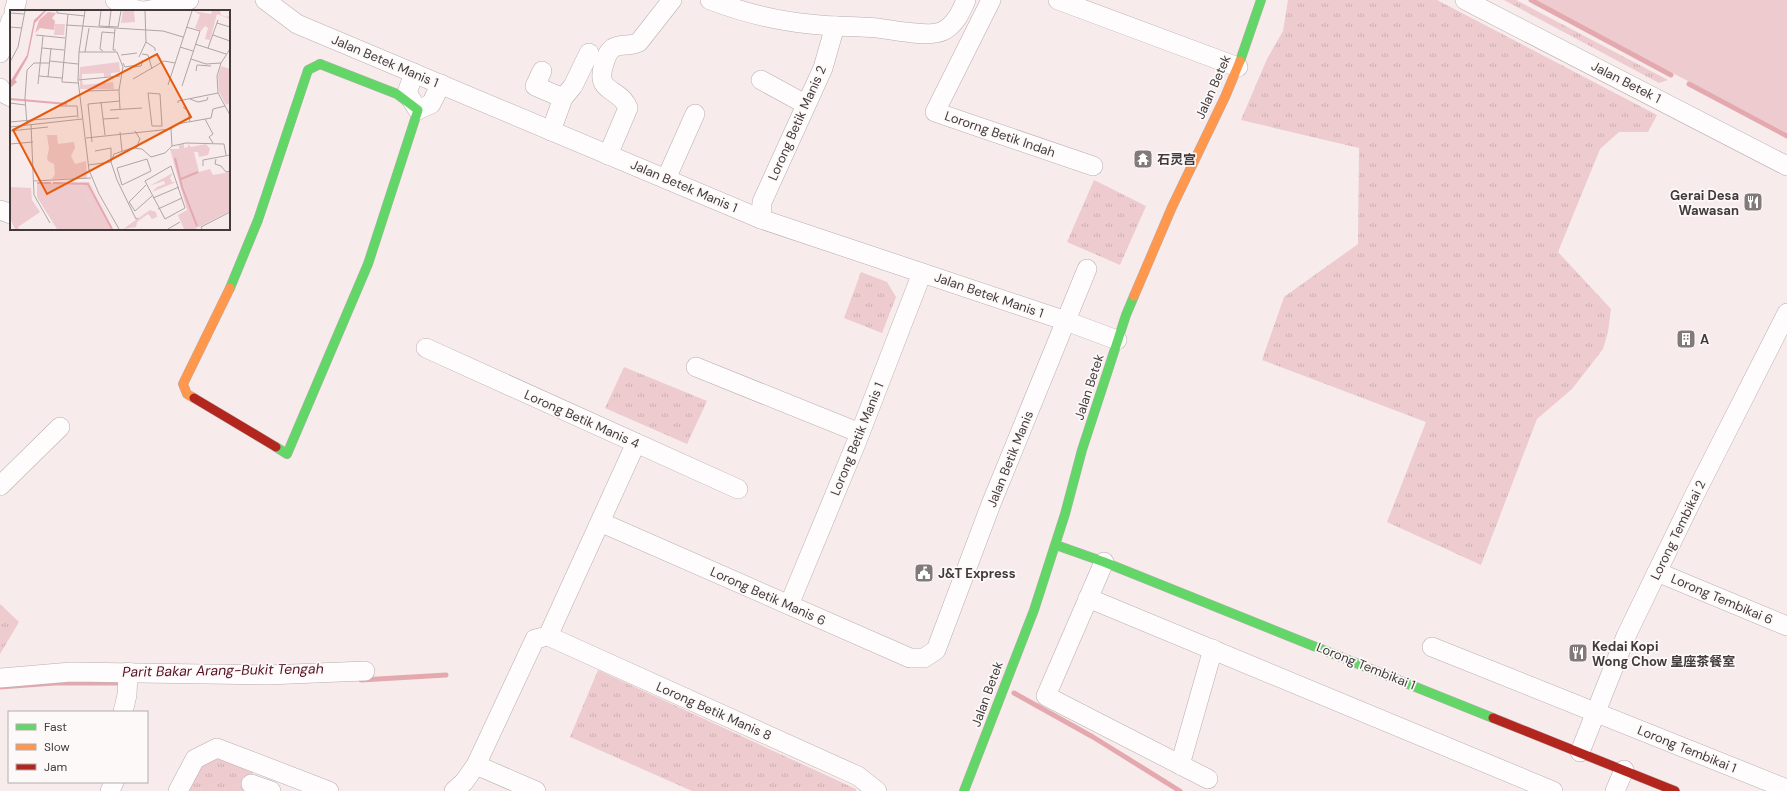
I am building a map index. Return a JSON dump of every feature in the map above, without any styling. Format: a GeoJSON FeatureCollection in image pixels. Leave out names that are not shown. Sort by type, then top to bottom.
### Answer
{"type":"FeatureCollection","features":[{"type":"Feature","properties":{"kind":"street"},"geometry":{"type":"LineString","coordinates":[[14,10],[17,0]]}},
{"type":"Feature","properties":{"kind":"street"},"geometry":{"type":"LineString","coordinates":[[115,0],[127,7],[138,10]]}},
{"type":"Feature","properties":{"kind":"street"},"geometry":{"type":"LineString","coordinates":[[150,10],[167,8],[190,0]]}},
{"type":"Feature","properties":{"kind":"street","name":"Jalan Betek Manis 1"},"geometry":{"type":"LineString","coordinates":[[265,0],[297,24],[761,219],[1066,321],[1117,340]]}},
{"type":"Feature","properties":{"kind":"street"},"geometry":{"type":"LineString","coordinates":[[608,155],[628,108],[626,103],[603,84],[601,78],[607,54],[616,47],[633,46],[639,42],[672,0]]}},
{"type":"Feature","properties":{"kind":"street"},"geometry":{"type":"LineString","coordinates":[[710,0],[728,7],[778,20],[835,26],[858,26],[929,34],[942,31],[952,25],[959,16],[966,0]]}},
{"type":"Feature","properties":{"kind":"street","name":"Lororng Betik Indah"},"geometry":{"type":"LineString","coordinates":[[991,0],[935,112],[1094,166]]}},
{"type":"Feature","properties":{"kind":"street"},"geometry":{"type":"LineString","coordinates":[[1058,0],[1238,67]]}},
{"type":"Feature","properties":{"kind":"street","name":"Jalan Betek"},"geometry":{"type":"LineString","coordinates":[[964,791],[1034,610],[1056,545],[1082,450],[1117,340],[1147,262],[1238,67],[1261,0]]}},
{"type":"Feature","properties":{"kind":"street","name":"Jalan Betek 1"},"geometry":{"type":"LineString","coordinates":[[1465,0],[1787,166]]}},
{"type":"Feature","properties":{"kind":"street"},"geometry":{"type":"LineString","coordinates":[[0,53],[10,23]]}},
{"type":"Feature","properties":{"kind":"street","name":"Lorong Betik Manis 2"},"geometry":{"type":"LineString","coordinates":[[761,219],[762,202],[823,68],[835,26]]}},
{"type":"Feature","properties":{"kind":"street"},"geometry":{"type":"LineString","coordinates":[[551,131],[563,98],[573,86],[589,53]]}},
{"type":"Feature","properties":{"kind":"street"},"geometry":{"type":"LineString","coordinates":[[418,110],[397,94],[320,64],[308,70],[258,220],[234,281],[183,384],[187,394],[287,454],[368,264],[418,110],[431,104],[441,84]]}},
{"type":"Feature","properties":{"kind":"street"},"geometry":{"type":"LineString","coordinates":[[542,71],[535,86],[563,98]]}},
{"type":"Feature","properties":{"kind":"street"},"geometry":{"type":"LineString","coordinates":[[414,73],[407,93],[418,110]]}},
{"type":"Feature","properties":{"kind":"street"},"geometry":{"type":"LineString","coordinates":[[761,80],[806,104]]}},
{"type":"Feature","properties":{"kind":"street"},"geometry":{"type":"LineString","coordinates":[[0,88],[3,93],[10,96]]}},
{"type":"Feature","properties":{"kind":"street"},"geometry":{"type":"LineString","coordinates":[[666,179],[695,114]]}},
{"type":"Feature","properties":{"kind":"street"},"geometry":{"type":"LineString","coordinates":[[0,210],[10,214]]}},
{"type":"Feature","properties":{"kind":"street","name":"Jalan Betik Manis"},"geometry":{"type":"LineString","coordinates":[[936,650],[991,504],[1087,269]]}},
{"type":"Feature","properties":{"kind":"street","name":"Lorong Betik Manis 1"},"geometry":{"type":"LineString","coordinates":[[789,605],[860,433],[922,273]]}},
{"type":"Feature","properties":{"kind":"street","name":"Lorong Tembikai 2"},"geometry":{"type":"LineString","coordinates":[[1580,752],[1626,636],[1787,313]]}},
{"type":"Feature","properties":{"kind":"street","name":"Lorong Betik Manis 4"},"geometry":{"type":"LineString","coordinates":[[426,348],[738,489]]}},
{"type":"Feature","properties":{"kind":"street"},"geometry":{"type":"LineString","coordinates":[[696,367],[860,433]]}},
{"type":"Feature","properties":{"kind":"street"},"geometry":{"type":"LineString","coordinates":[[0,486],[60,427]]}},
{"type":"Feature","properties":{"kind":"street"},"geometry":{"type":"LineString","coordinates":[[454,791],[464,782],[476,765],[535,639],[548,636],[636,443]]}},
{"type":"Feature","properties":{"kind":"street","name":"Lorong Betik Manis 6"},"geometry":{"type":"LineString","coordinates":[[600,522],[910,658],[924,658],[936,650]]}},
{"type":"Feature","properties":{"kind":"street","name":"Lorong Tembikai 1"},"geometry":{"type":"LineString","coordinates":[[1056,545],[1104,562],[1675,791]]}},
{"type":"Feature","properties":{"kind":"street"},"geometry":{"type":"LineString","coordinates":[[1104,562],[1046,696],[1208,779]]}},
{"type":"Feature","properties":{"kind":"street","name":"Lorong Tembikai 6"},"geometry":{"type":"LineString","coordinates":[[1657,572],[1787,626]]}},
{"type":"Feature","properties":{"kind":"street"},"geometry":{"type":"LineString","coordinates":[[1088,598],[1553,791]]}},
{"type":"Feature","properties":{"kind":"street","name":"Lorong Betik Manis 8"},"geometry":{"type":"LineString","coordinates":[[548,636],[858,776],[876,791]]}},
{"type":"Feature","properties":{"kind":"street","name":"Lorong Tembikai 1"},"geometry":{"type":"LineString","coordinates":[[1432,647],[1787,789]]}},
{"type":"Feature","properties":{"kind":"street"},"geometry":{"type":"LineString","coordinates":[[1180,765],[1213,649]]}},
{"type":"Feature","properties":{"kind":"street"},"geometry":{"type":"LineString","coordinates":[[0,678],[71,672],[126,689],[267,675],[365,671]]}},
{"type":"Feature","properties":{"kind":"street"},"geometry":{"type":"LineString","coordinates":[[178,791],[195,758],[217,748],[329,791]]}},
{"type":"Feature","properties":{"kind":"street"},"geometry":{"type":"LineString","coordinates":[[476,765],[536,791]]}},
{"type":"Feature","properties":{"kind":"street"},"geometry":{"type":"LineString","coordinates":[[1615,791],[1624,770]]}},
{"type":"Feature","properties":{"kind":"street"},"geometry":{"type":"LineString","coordinates":[[251,784],[271,791]]}},
{"type":"Feature","properties":{"kind":"green space"},"geometry":{"type":"Polygon","coordinates":[[[1288,0],[1437,0],[1657,115],[1648,132],[1619,132],[1600,149],[1558,252],[1611,309],[1608,332],[1603,349],[1572,389],[1537,419],[1481,565],[1387,522],[1426,422],[1262,360],[1284,297],[1358,244],[1359,148],[1241,120],[1267,59],[1283,31],[1288,0]]]}},
{"type":"Feature","properties":{"kind":"green space"},"geometry":{"type":"Polygon","coordinates":[[[1504,0],[1516,0],[1668,80],[1659,83],[1504,0]]]}},
{"type":"Feature","properties":{"kind":"green space"},"geometry":{"type":"Polygon","coordinates":[[[1533,0],[1787,0],[1787,133],[1533,0]]]}},
{"type":"Feature","properties":{"kind":"green space"},"geometry":{"type":"Polygon","coordinates":[[[1094,180],[1146,206],[1120,265],[1067,242],[1094,180]]]}},
{"type":"Feature","properties":{"kind":"green space"},"geometry":{"type":"Polygon","coordinates":[[[861,272],[887,282],[896,297],[882,333],[844,318],[861,272]]]}},
{"type":"Feature","properties":{"kind":"green space"},"geometry":{"type":"Polygon","coordinates":[[[624,367],[707,401],[687,444],[605,408],[624,367]]]}},
{"type":"Feature","properties":{"kind":"green space"},"geometry":{"type":"Polygon","coordinates":[[[0,604],[19,622],[0,654],[0,604]]]}},
{"type":"Feature","properties":{"kind":"green space"},"geometry":{"type":"Polygon","coordinates":[[[598,670],[856,789],[856,791],[692,791],[570,737],[598,670]]]}},
{"type":"Feature","properties":{"kind":"green space"},"geometry":{"type":"Polygon","coordinates":[[[220,757],[254,770],[246,791],[186,791],[201,764],[220,757]]]}},
{"type":"Feature","properties":{"kind":"waterway"},"geometry":{"type":"LineString","coordinates":[[1531,0],[1671,75]]}},
{"type":"Feature","properties":{"kind":"waterway"},"geometry":{"type":"LineString","coordinates":[[1689,84],[1787,136]]}},
{"type":"Feature","properties":{"kind":"waterway","name":"Parit Bakar Arang-Bukit Tengah"},"geometry":{"type":"LineString","coordinates":[[361,680],[446,675]]}},
{"type":"Feature","properties":{"kind":"waterway","name":"Parit Bakar Arang-Bukit Tengah"},"geometry":{"type":"LineString","coordinates":[[0,687],[55,683],[125,683]]}},
{"type":"Feature","properties":{"kind":"waterway","name":"Parit Bakar Arang-Bukit Tengah"},"geometry":{"type":"LineString","coordinates":[[1014,693],[1093,737],[1180,791]]}},
{"type":"Feature","properties":{"kind":"traffic: fast"},"geometry":{"type":"LineString","coordinates":[[1240,61],[1261,0]]}},
{"type":"Feature","properties":{"kind":"traffic: fast"},"geometry":{"type":"LineString","coordinates":[[276,447],[287,454],[368,264],[418,110],[397,94],[320,64]]}},
{"type":"Feature","properties":{"kind":"traffic: fast"},"geometry":{"type":"LineString","coordinates":[[230,288],[258,220],[308,70],[320,64]]}},
{"type":"Feature","properties":{"kind":"traffic: fast"},"geometry":{"type":"LineString","coordinates":[[964,791],[1034,610],[1065,514],[1082,450],[1126,315],[1134,296]]}},
{"type":"Feature","properties":{"kind":"traffic: fast"},"geometry":{"type":"LineString","coordinates":[[1056,545],[1104,562],[1493,718]]}},
{"type":"Feature","properties":{"kind":"traffic: slow"},"geometry":{"type":"LineString","coordinates":[[1134,296],[1172,207],[1225,97],[1240,61]]}},
{"type":"Feature","properties":{"kind":"traffic: slow"},"geometry":{"type":"LineString","coordinates":[[194,398],[187,394],[183,384],[230,288]]}},
{"type":"Feature","properties":{"kind":"traffic: jam"},"geometry":{"type":"LineString","coordinates":[[194,398],[276,447]]}},
{"type":"Feature","properties":{"kind":"traffic: jam"},"geometry":{"type":"LineString","coordinates":[[1493,718],[1675,791]]}},
{"type":"Feature","properties":{"kind":"place","name":"石灵宫"},"geometry":{"type":"Point","coordinates":[1143,159]}},
{"type":"Feature","properties":{"kind":"place","name":"Gerai Desa Wawasan"},"geometry":{"type":"Point","coordinates":[1753,202]}},
{"type":"Feature","properties":{"kind":"place","name":"A"},"geometry":{"type":"Point","coordinates":[1686,339]}},
{"type":"Feature","properties":{"kind":"place","name":"J&T Express"},"geometry":{"type":"Point","coordinates":[924,573]}},
{"type":"Feature","properties":{"kind":"place","name":"Kedai Kopi Wong Chow 皇座茶餐室"},"geometry":{"type":"Point","coordinates":[1578,653]}}]}
